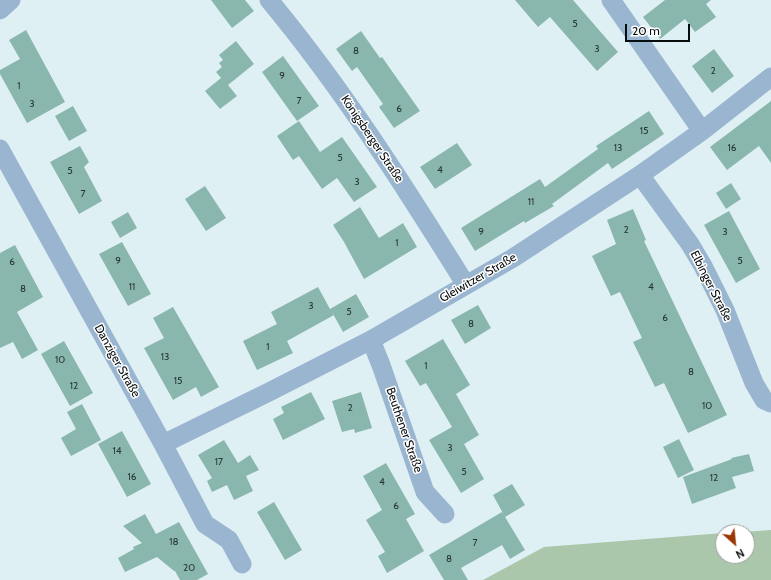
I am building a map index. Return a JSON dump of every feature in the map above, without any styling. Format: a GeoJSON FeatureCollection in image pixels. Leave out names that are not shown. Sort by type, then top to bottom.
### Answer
{"type":"FeatureCollection","features":[{"type":"Feature","properties":{"kind":"street"},"geometry":{"type":"LineString","coordinates":[[0,10],[11,0]]}},
{"type":"Feature","properties":{"kind":"street","name":"Königsberger Straße"},"geometry":{"type":"LineString","coordinates":[[269,0],[336,87],[390,165],[466,285]]}},
{"type":"Feature","properties":{"kind":"street"},"geometry":{"type":"LineString","coordinates":[[611,0],[702,131]]}},
{"type":"Feature","properties":{"kind":"street","name":"Gleiwitzer Straße"},"geometry":{"type":"LineString","coordinates":[[162,444],[371,340],[545,238],[640,175],[702,131],[771,77]]}},
{"type":"Feature","properties":{"kind":"street","name":"Danziger Straße"},"geometry":{"type":"LineString","coordinates":[[0,149],[206,524],[229,540],[242,564]]}},
{"type":"Feature","properties":{"kind":"street","name":"Elbinger Straße"},"geometry":{"type":"LineString","coordinates":[[640,175],[690,244],[703,266],[725,310],[754,383],[764,400],[771,402]]}},
{"type":"Feature","properties":{"kind":"street","name":"Beuthener Straße"},"geometry":{"type":"LineString","coordinates":[[371,340],[382,365],[402,427],[426,492],[446,514]]}},
{"type":"Feature","properties":{"kind":"green space"},"geometry":{"type":"Polygon","coordinates":[[[771,530],[771,580],[483,580],[544,547],[715,534],[715,564],[755,564],[755,531],[771,530]]]}},
{"type":"Feature","properties":{"kind":"building"},"geometry":{"type":"Polygon","coordinates":[[[211,0],[245,0],[254,11],[232,28],[211,0]]]}},
{"type":"Feature","properties":{"kind":"building"},"geometry":{"type":"Polygon","coordinates":[[[515,0],[573,0],[618,52],[597,71],[550,17],[538,27],[515,0]]]}},
{"type":"Feature","properties":{"kind":"building"},"geometry":{"type":"Polygon","coordinates":[[[665,0],[711,0],[706,4],[716,17],[695,32],[685,19],[660,39],[643,17],[665,0]]]}},
{"type":"Feature","properties":{"kind":"building"},"geometry":{"type":"Polygon","coordinates":[[[26,30],[65,102],[27,123],[0,74],[0,70],[20,59],[9,40],[26,30]]]}},
{"type":"Feature","properties":{"kind":"building"},"geometry":{"type":"Polygon","coordinates":[[[361,31],[380,58],[382,57],[420,111],[394,128],[379,107],[383,104],[357,67],[352,71],[336,49],[361,31]]]}},
{"type":"Feature","properties":{"kind":"building"},"geometry":{"type":"Polygon","coordinates":[[[236,41],[254,64],[228,85],[237,96],[220,109],[205,91],[221,78],[216,72],[222,67],[219,63],[223,60],[219,55],[236,41]]]}},
{"type":"Feature","properties":{"kind":"building"},"geometry":{"type":"Polygon","coordinates":[[[714,49],[734,76],[712,93],[692,66],[714,49]]]}},
{"type":"Feature","properties":{"kind":"building"},"geometry":{"type":"Polygon","coordinates":[[[283,56],[319,106],[297,121],[262,72],[283,56]]]}},
{"type":"Feature","properties":{"kind":"building"},"geometry":{"type":"Polygon","coordinates":[[[771,101],[771,163],[759,146],[727,170],[710,147],[771,101]]]}},
{"type":"Feature","properties":{"kind":"building"},"geometry":{"type":"Polygon","coordinates":[[[73,106],[87,131],[69,141],[55,116],[73,106]]]}},
{"type":"Feature","properties":{"kind":"building"},"geometry":{"type":"Polygon","coordinates":[[[649,111],[664,134],[612,169],[608,163],[552,204],[554,206],[525,223],[524,221],[475,251],[461,228],[540,179],[545,187],[598,149],[596,146],[649,111]]]}},
{"type":"Feature","properties":{"kind":"building"},"geometry":{"type":"Polygon","coordinates":[[[299,121],[320,152],[342,137],[377,187],[354,202],[337,178],[322,189],[299,156],[293,160],[277,136],[299,121]]]}},
{"type":"Feature","properties":{"kind":"building"},"geometry":{"type":"Polygon","coordinates":[[[457,143],[472,165],[435,189],[420,167],[457,143]]]}},
{"type":"Feature","properties":{"kind":"building"},"geometry":{"type":"Polygon","coordinates":[[[80,146],[89,162],[84,167],[102,201],[79,214],[50,162],[80,146]]]}},
{"type":"Feature","properties":{"kind":"building"},"geometry":{"type":"Polygon","coordinates":[[[731,183],[741,199],[726,209],[716,193],[731,183]]]}},
{"type":"Feature","properties":{"kind":"building"},"geometry":{"type":"Polygon","coordinates":[[[205,186],[226,218],[206,231],[185,199],[205,186]]]}},
{"type":"Feature","properties":{"kind":"building"},"geometry":{"type":"Polygon","coordinates":[[[360,207],[379,238],[403,223],[417,247],[364,279],[333,225],[360,207]]]}},
{"type":"Feature","properties":{"kind":"building"},"geometry":{"type":"Polygon","coordinates":[[[633,209],[646,240],[644,241],[727,415],[688,433],[664,383],[655,387],[633,342],[642,338],[620,292],[611,296],[592,256],[616,244],[607,220],[633,209]]]}},
{"type":"Feature","properties":{"kind":"building"},"geometry":{"type":"Polygon","coordinates":[[[729,211],[760,269],[736,283],[704,225],[729,211]]]}},
{"type":"Feature","properties":{"kind":"building"},"geometry":{"type":"Polygon","coordinates":[[[128,212],[137,228],[120,238],[111,222],[128,212]]]}},
{"type":"Feature","properties":{"kind":"building"},"geometry":{"type":"Polygon","coordinates":[[[122,242],[151,294],[128,306],[99,254],[122,242]]]}},
{"type":"Feature","properties":{"kind":"building"},"geometry":{"type":"Polygon","coordinates":[[[15,245],[43,297],[17,312],[38,350],[22,359],[13,342],[0,348],[0,253],[15,245]]]}},
{"type":"Feature","properties":{"kind":"building"},"geometry":{"type":"Polygon","coordinates":[[[318,287],[330,309],[356,294],[369,317],[343,332],[334,315],[287,341],[293,353],[257,370],[243,341],[277,324],[271,312],[318,287]]]}},
{"type":"Feature","properties":{"kind":"building"},"geometry":{"type":"Polygon","coordinates":[[[478,305],[491,328],[465,344],[451,320],[478,305]]]}},
{"type":"Feature","properties":{"kind":"building"},"geometry":{"type":"Polygon","coordinates":[[[173,307],[219,387],[201,397],[196,387],[173,400],[144,348],[164,338],[153,318],[173,307]]]}},
{"type":"Feature","properties":{"kind":"building"},"geometry":{"type":"Polygon","coordinates":[[[443,339],[470,385],[456,394],[479,435],[464,444],[484,479],[461,493],[429,440],[452,427],[426,383],[420,386],[405,361],[443,339]]]}},
{"type":"Feature","properties":{"kind":"building"},"geometry":{"type":"Polygon","coordinates":[[[64,341],[93,393],[70,406],[41,354],[64,341]]]}},
{"type":"Feature","properties":{"kind":"building"},"geometry":{"type":"Polygon","coordinates":[[[311,392],[325,419],[283,440],[273,419],[284,413],[281,407],[311,392]]]}},
{"type":"Feature","properties":{"kind":"building"},"geometry":{"type":"Polygon","coordinates":[[[361,392],[372,428],[355,433],[354,429],[342,432],[332,401],[361,392]]]}},
{"type":"Feature","properties":{"kind":"building"},"geometry":{"type":"Polygon","coordinates":[[[82,404],[101,440],[71,456],[61,438],[76,429],[67,412],[82,404]]]}},
{"type":"Feature","properties":{"kind":"building"},"geometry":{"type":"Polygon","coordinates":[[[122,431],[151,484],[127,497],[98,444],[122,431]]]}},
{"type":"Feature","properties":{"kind":"building"},"geometry":{"type":"Polygon","coordinates":[[[679,439],[694,470],[678,478],[663,447],[679,439]]]}},
{"type":"Feature","properties":{"kind":"building"},"geometry":{"type":"Polygon","coordinates":[[[224,440],[238,463],[250,455],[259,470],[246,476],[253,491],[234,500],[227,485],[212,492],[207,481],[212,478],[198,455],[224,440]]]}},
{"type":"Feature","properties":{"kind":"building"},"geometry":{"type":"Polygon","coordinates":[[[749,454],[754,471],[732,477],[736,488],[692,504],[683,477],[732,459],[731,458],[749,454]]]}},
{"type":"Feature","properties":{"kind":"building"},"geometry":{"type":"Polygon","coordinates":[[[386,463],[415,514],[406,519],[424,551],[387,573],[378,556],[385,552],[366,520],[382,510],[363,476],[386,463]]]}},
{"type":"Feature","properties":{"kind":"building"},"geometry":{"type":"Polygon","coordinates":[[[512,484],[525,505],[505,517],[493,495],[512,484]]]}},
{"type":"Feature","properties":{"kind":"building"},"geometry":{"type":"Polygon","coordinates":[[[274,502],[302,550],[285,560],[257,512],[274,502]]]}},
{"type":"Feature","properties":{"kind":"building"},"geometry":{"type":"Polygon","coordinates":[[[502,512],[525,550],[510,559],[502,545],[461,568],[468,580],[444,580],[429,555],[502,512]]]}},
{"type":"Feature","properties":{"kind":"building"},"geometry":{"type":"Polygon","coordinates":[[[145,514],[156,534],[179,522],[208,574],[197,580],[180,580],[175,571],[157,557],[125,572],[118,558],[134,549],[133,547],[142,543],[123,526],[145,514]]]}}]}
